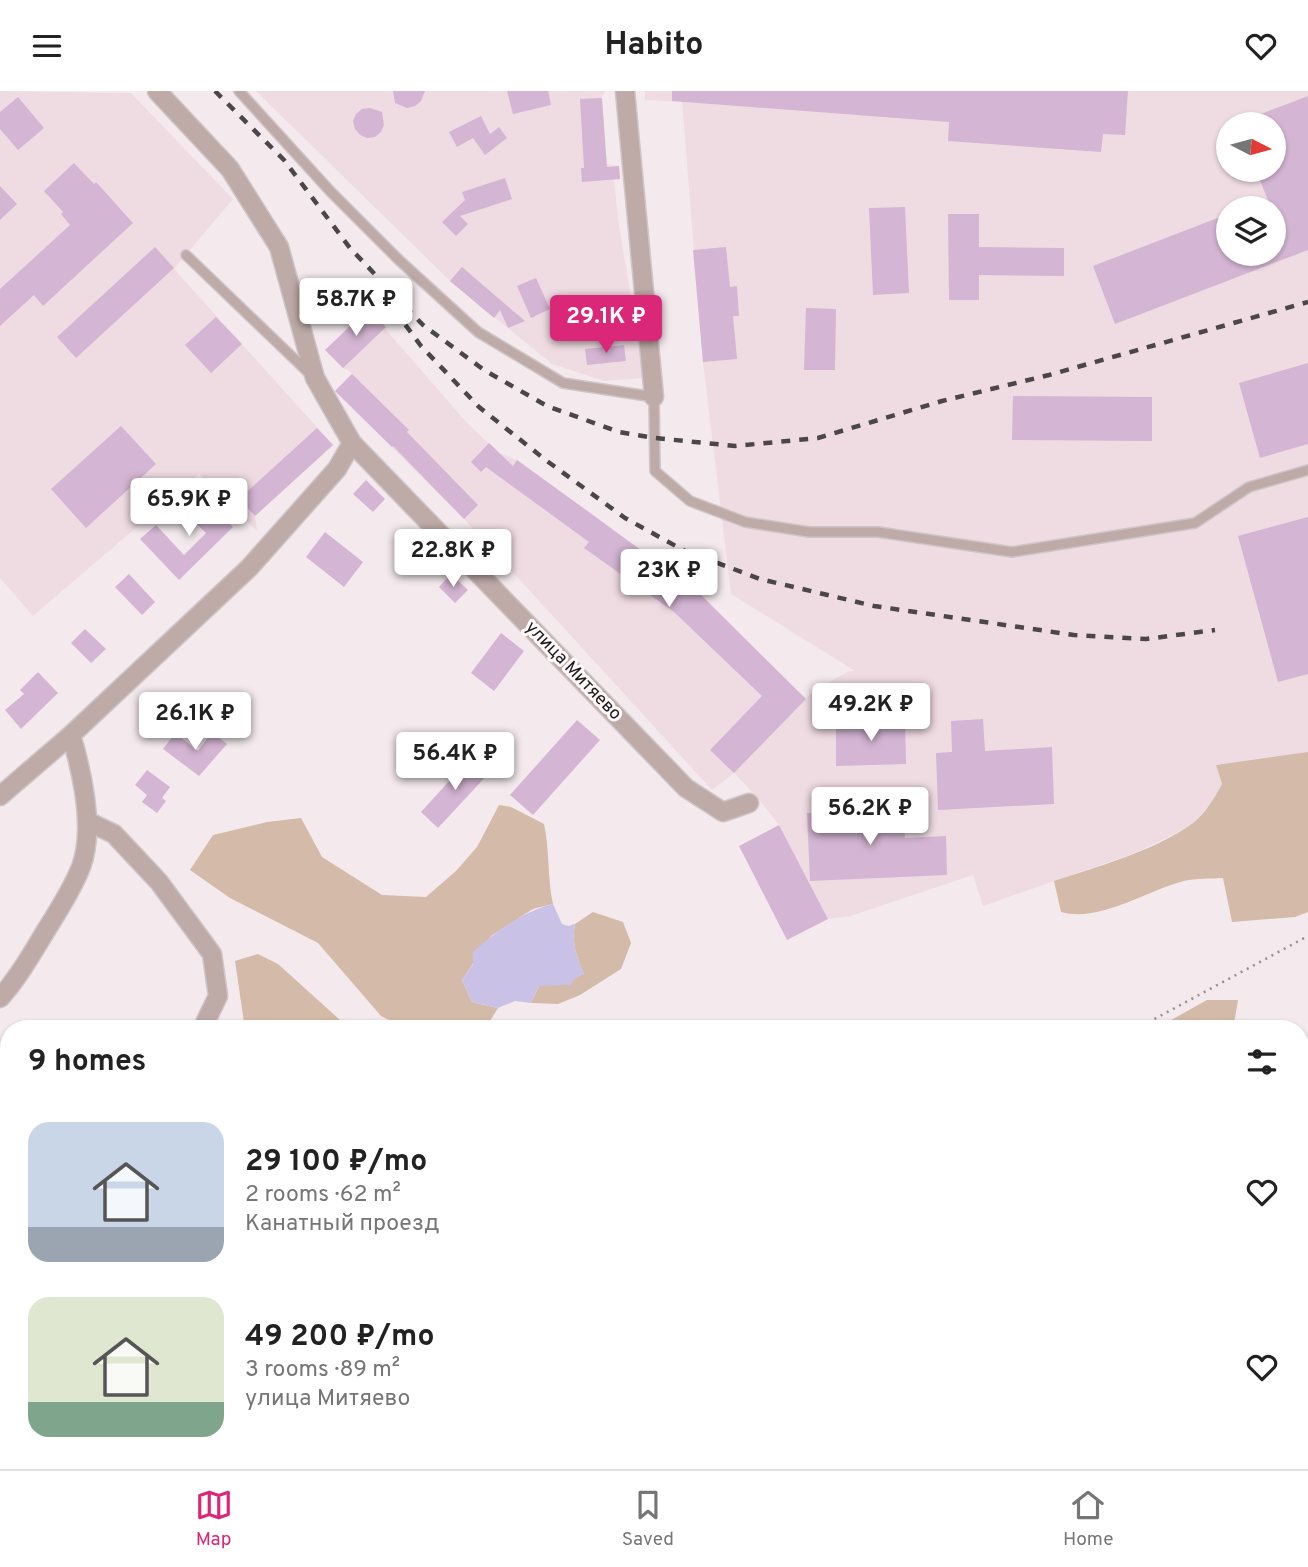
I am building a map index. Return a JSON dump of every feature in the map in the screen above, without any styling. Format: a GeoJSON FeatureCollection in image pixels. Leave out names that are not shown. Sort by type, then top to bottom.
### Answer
{"type":"FeatureCollection","features":[{"type":"Feature","properties":{"kind":"street","name":"улица Митяево"},"geometry":{"type":"LineString","coordinates":[[157,91],[230,169],[279,247],[315,378],[352,443],[685,787],[723,812],[749,803]]}},
{"type":"Feature","properties":{"kind":"street"},"geometry":{"type":"LineString","coordinates":[[625,91],[654,397]]}},
{"type":"Feature","properties":{"kind":"street"},"geometry":{"type":"LineString","coordinates":[[0,796],[71,735],[249,568],[337,470],[352,443]]}},
{"type":"Feature","properties":{"kind":"street"},"geometry":{"type":"LineString","coordinates":[[0,998],[15,981],[68,896],[82,864],[87,821],[82,772],[71,735]]}},
{"type":"Feature","properties":{"kind":"street"},"geometry":{"type":"LineString","coordinates":[[87,821],[114,834],[159,882],[212,954],[218,996],[206,1020]]}},
{"type":"Feature","properties":{"kind":"lane"},"geometry":{"type":"LineString","coordinates":[[239,91],[390,252],[478,332],[562,383],[654,397],[654,471],[690,501],[745,522],[809,532],[878,532],[1012,552],[1195,523],[1249,487],[1308,470]]}},
{"type":"Feature","properties":{"kind":"lane"},"geometry":{"type":"LineString","coordinates":[[186,255],[315,378]]}},
{"type":"Feature","properties":{"kind":"path"},"geometry":{"type":"LineString","coordinates":[[1153,1020],[1308,936]]}},
{"type":"Feature","properties":{"kind":"shaded area"},"geometry":{"type":"Polygon","coordinates":[[[0,91],[131,93],[233,199],[174,269],[333,445],[255,516],[257,531],[199,474],[33,616],[0,578],[0,91]]]}},
{"type":"Feature","properties":{"kind":"shaded area"},"geometry":{"type":"Polygon","coordinates":[[[256,91],[605,91],[602,98],[606,164],[619,166],[620,179],[614,180],[618,218],[644,378],[604,381],[552,364],[450,281],[256,91]]]}},
{"type":"Feature","properties":{"kind":"shaded area"},"geometry":{"type":"Polygon","coordinates":[[[645,91],[1308,91],[1308,752],[1216,765],[1222,784],[1212,802],[1191,826],[1135,853],[983,906],[973,875],[851,916],[828,919],[779,825],[757,797],[734,773],[712,790],[464,519],[335,391],[352,373],[325,350],[368,309],[468,424],[499,453],[517,460],[602,521],[806,698],[849,671],[855,671],[731,594],[703,362],[682,102],[645,100],[645,91]]]}},
{"type":"Feature","properties":{"kind":"shaded area"},"geometry":{"type":"Polygon","coordinates":[[[1308,752],[1308,912],[1295,917],[1232,922],[1223,878],[1184,881],[1091,913],[1061,912],[1054,881],[1140,851],[1189,826],[1212,802],[1222,784],[1216,765],[1308,752]]]}},
{"type":"Feature","properties":{"kind":"shaded area"},"geometry":{"type":"Polygon","coordinates":[[[499,805],[511,807],[544,824],[553,904],[533,909],[491,936],[462,980],[472,1002],[498,1008],[491,1020],[389,1020],[381,1016],[318,943],[230,898],[190,870],[213,835],[267,822],[301,818],[322,857],[382,895],[426,897],[456,871],[477,847],[499,805]]]}},
{"type":"Feature","properties":{"kind":"shaded area"},"geometry":{"type":"Polygon","coordinates":[[[553,904],[562,924],[575,924],[574,944],[584,974],[570,985],[539,986],[531,1003],[515,1001],[498,1008],[472,1002],[462,980],[473,964],[473,952],[510,923],[553,904]]]}},
{"type":"Feature","properties":{"kind":"shaded area"},"geometry":{"type":"Polygon","coordinates":[[[593,912],[623,922],[631,943],[621,969],[580,995],[558,1004],[531,1003],[539,986],[584,974],[575,950],[575,924],[593,912]]]}},
{"type":"Feature","properties":{"kind":"shaded area"},"geometry":{"type":"Polygon","coordinates":[[[258,954],[278,964],[340,1020],[244,1020],[235,961],[258,954]]]}},
{"type":"Feature","properties":{"kind":"shaded area"},"geometry":{"type":"Polygon","coordinates":[[[1207,1000],[1238,1000],[1235,1020],[1171,1020],[1207,1000]]]}},
{"type":"Feature","properties":{"kind":"building"},"geometry":{"type":"Polygon","coordinates":[[[393,91],[425,91],[421,101],[407,108],[395,103],[393,91]]]}},
{"type":"Feature","properties":{"kind":"building"},"geometry":{"type":"Polygon","coordinates":[[[507,91],[548,91],[551,105],[513,114],[507,91]]]}},
{"type":"Feature","properties":{"kind":"building"},"geometry":{"type":"Polygon","coordinates":[[[672,91],[1128,91],[1125,135],[1103,134],[1101,152],[948,141],[949,122],[672,101],[672,91]]]}},
{"type":"Feature","properties":{"kind":"building"},"geometry":{"type":"Polygon","coordinates":[[[1308,96],[1308,250],[1286,258],[1286,196],[1266,196],[1261,182],[1286,182],[1286,112],[1266,112],[1308,96]]]}},
{"type":"Feature","properties":{"kind":"building"},"geometry":{"type":"Polygon","coordinates":[[[18,97],[44,128],[18,150],[0,129],[0,112],[18,97]]]}},
{"type":"Feature","properties":{"kind":"building"},"geometry":{"type":"Polygon","coordinates":[[[602,98],[607,167],[619,166],[620,179],[582,182],[581,168],[584,168],[580,99],[602,98]]]}},
{"type":"Feature","properties":{"kind":"building"},"geometry":{"type":"Polygon","coordinates":[[[370,108],[382,112],[384,125],[375,137],[367,138],[355,129],[353,121],[362,109],[370,108]]]}},
{"type":"Feature","properties":{"kind":"building"},"geometry":{"type":"Polygon","coordinates":[[[481,116],[490,134],[499,127],[507,138],[485,155],[473,138],[457,147],[449,132],[481,116]]]}},
{"type":"Feature","properties":{"kind":"building"},"geometry":{"type":"Polygon","coordinates":[[[74,163],[94,184],[96,182],[133,223],[43,306],[34,295],[0,326],[0,289],[70,225],[61,214],[63,212],[44,191],[74,163]]]}},
{"type":"Feature","properties":{"kind":"building"},"geometry":{"type":"Polygon","coordinates":[[[505,178],[512,199],[460,216],[468,224],[456,236],[442,222],[465,200],[462,192],[505,178]]]}},
{"type":"Feature","properties":{"kind":"building"},"geometry":{"type":"Polygon","coordinates":[[[0,186],[17,204],[0,220],[0,186]]]}},
{"type":"Feature","properties":{"kind":"building"},"geometry":{"type":"Polygon","coordinates":[[[905,207],[909,293],[873,295],[869,208],[905,207]]]}},
{"type":"Feature","properties":{"kind":"building"},"geometry":{"type":"Polygon","coordinates":[[[948,214],[979,214],[979,247],[1064,248],[1064,276],[979,275],[979,300],[949,300],[948,214]]]}},
{"type":"Feature","properties":{"kind":"building"},"geometry":{"type":"Polygon","coordinates":[[[1216,219],[1216,266],[1266,266],[1115,324],[1093,266],[1216,219]]]}},
{"type":"Feature","properties":{"kind":"building"},"geometry":{"type":"Polygon","coordinates":[[[155,247],[174,268],[76,358],[57,337],[155,247]]]}},
{"type":"Feature","properties":{"kind":"building"},"geometry":{"type":"Polygon","coordinates":[[[726,247],[730,287],[737,286],[739,316],[733,316],[737,359],[703,362],[693,250],[726,247]]]}},
{"type":"Feature","properties":{"kind":"building"},"geometry":{"type":"Polygon","coordinates":[[[462,267],[525,321],[508,328],[500,310],[494,318],[450,281],[462,267]]]}},
{"type":"Feature","properties":{"kind":"building"},"geometry":{"type":"Polygon","coordinates":[[[536,278],[550,309],[531,318],[517,286],[536,278]]]}},
{"type":"Feature","properties":{"kind":"building"},"geometry":{"type":"Polygon","coordinates":[[[806,308],[836,309],[835,370],[804,370],[806,308]]]}},
{"type":"Feature","properties":{"kind":"building"},"geometry":{"type":"Polygon","coordinates":[[[368,309],[386,327],[343,368],[325,350],[368,309]]]}},
{"type":"Feature","properties":{"kind":"building"},"geometry":{"type":"Polygon","coordinates":[[[216,317],[242,344],[211,373],[185,345],[216,317]]]}},
{"type":"Feature","properties":{"kind":"building"},"geometry":{"type":"Polygon","coordinates":[[[624,345],[626,361],[587,365],[585,349],[624,345]]]}},
{"type":"Feature","properties":{"kind":"building"},"geometry":{"type":"Polygon","coordinates":[[[1308,363],[1308,444],[1260,458],[1239,383],[1308,363]]]}},
{"type":"Feature","properties":{"kind":"building"},"geometry":{"type":"Polygon","coordinates":[[[352,374],[409,430],[407,432],[478,505],[464,519],[335,391],[352,374]]]}},
{"type":"Feature","properties":{"kind":"building"},"geometry":{"type":"Polygon","coordinates":[[[1013,396],[1152,397],[1152,441],[1012,440],[1013,396]]]}},
{"type":"Feature","properties":{"kind":"building"},"geometry":{"type":"Polygon","coordinates":[[[121,426],[156,464],[86,528],[51,489],[121,426]]]}},
{"type":"Feature","properties":{"kind":"building"},"geometry":{"type":"Polygon","coordinates":[[[317,428],[333,445],[255,516],[239,499],[317,428]]]}},
{"type":"Feature","properties":{"kind":"building"},"geometry":{"type":"Polygon","coordinates":[[[489,443],[513,466],[517,460],[696,590],[806,699],[734,773],[710,750],[762,696],[674,612],[584,548],[589,542],[486,467],[481,472],[471,462],[489,443]]]}},
{"type":"Feature","properties":{"kind":"building"},"geometry":{"type":"Polygon","coordinates":[[[366,480],[385,499],[373,512],[353,494],[366,480]]]}},
{"type":"Feature","properties":{"kind":"building"},"geometry":{"type":"Polygon","coordinates":[[[200,494],[233,527],[179,580],[140,539],[156,525],[184,555],[206,533],[183,511],[200,494]]]}},
{"type":"Feature","properties":{"kind":"building"},"geometry":{"type":"Polygon","coordinates":[[[1308,517],[1308,674],[1278,682],[1238,536],[1308,517]]]}},
{"type":"Feature","properties":{"kind":"building"},"geometry":{"type":"Polygon","coordinates":[[[325,532],[363,562],[344,587],[306,557],[325,532]]]}},
{"type":"Feature","properties":{"kind":"building"},"geometry":{"type":"Polygon","coordinates":[[[129,574],[155,602],[142,615],[115,587],[129,574]]]}},
{"type":"Feature","properties":{"kind":"building"},"geometry":{"type":"Polygon","coordinates":[[[451,574],[468,590],[455,603],[439,587],[451,574]]]}},
{"type":"Feature","properties":{"kind":"building"},"geometry":{"type":"Polygon","coordinates":[[[85,629],[106,649],[91,663],[71,643],[85,629]]]}},
{"type":"Feature","properties":{"kind":"building"},"geometry":{"type":"Polygon","coordinates":[[[501,633],[524,651],[494,691],[471,673],[501,633]]]}},
{"type":"Feature","properties":{"kind":"building"},"geometry":{"type":"Polygon","coordinates":[[[38,672],[58,693],[21,729],[5,710],[24,694],[20,690],[38,672]]]}},
{"type":"Feature","properties":{"kind":"building"},"geometry":{"type":"Polygon","coordinates":[[[983,719],[985,751],[1052,747],[1054,804],[938,810],[936,753],[952,752],[951,721],[983,719]]]}},
{"type":"Feature","properties":{"kind":"building"},"geometry":{"type":"Polygon","coordinates":[[[577,720],[600,740],[533,815],[510,795],[577,720]]]}},
{"type":"Feature","properties":{"kind":"building"},"geometry":{"type":"Polygon","coordinates":[[[905,721],[906,764],[836,766],[836,722],[905,721]]]}},
{"type":"Feature","properties":{"kind":"building"},"geometry":{"type":"Polygon","coordinates":[[[212,732],[227,744],[199,776],[163,749],[175,733],[198,751],[212,732]]]}},
{"type":"Feature","properties":{"kind":"building"},"geometry":{"type":"Polygon","coordinates":[[[472,756],[490,772],[438,828],[421,812],[472,756]]]}},
{"type":"Feature","properties":{"kind":"building"},"geometry":{"type":"Polygon","coordinates":[[[147,770],[170,787],[162,798],[166,801],[157,813],[142,802],[147,795],[135,785],[147,770]]]}},
{"type":"Feature","properties":{"kind":"building"},"geometry":{"type":"Polygon","coordinates":[[[904,809],[905,838],[946,836],[947,875],[810,881],[807,813],[904,809]]]}},
{"type":"Feature","properties":{"kind":"building"},"geometry":{"type":"Polygon","coordinates":[[[779,825],[828,919],[787,940],[739,846],[779,825]]]}},
{"type":"Feature","properties":{"kind":"railway"},"geometry":{"type":"LineString","coordinates":[[215,91],[284,160],[350,248],[423,325],[484,370],[547,406],[619,432],[735,446],[818,438],[942,401],[1049,375],[1308,302]]}},
{"type":"Feature","properties":{"kind":"railway"},"geometry":{"type":"LineString","coordinates":[[384,296],[421,346],[479,407],[625,518],[683,550],[760,579],[874,606],[1074,635],[1146,639],[1215,630]]}}]}
